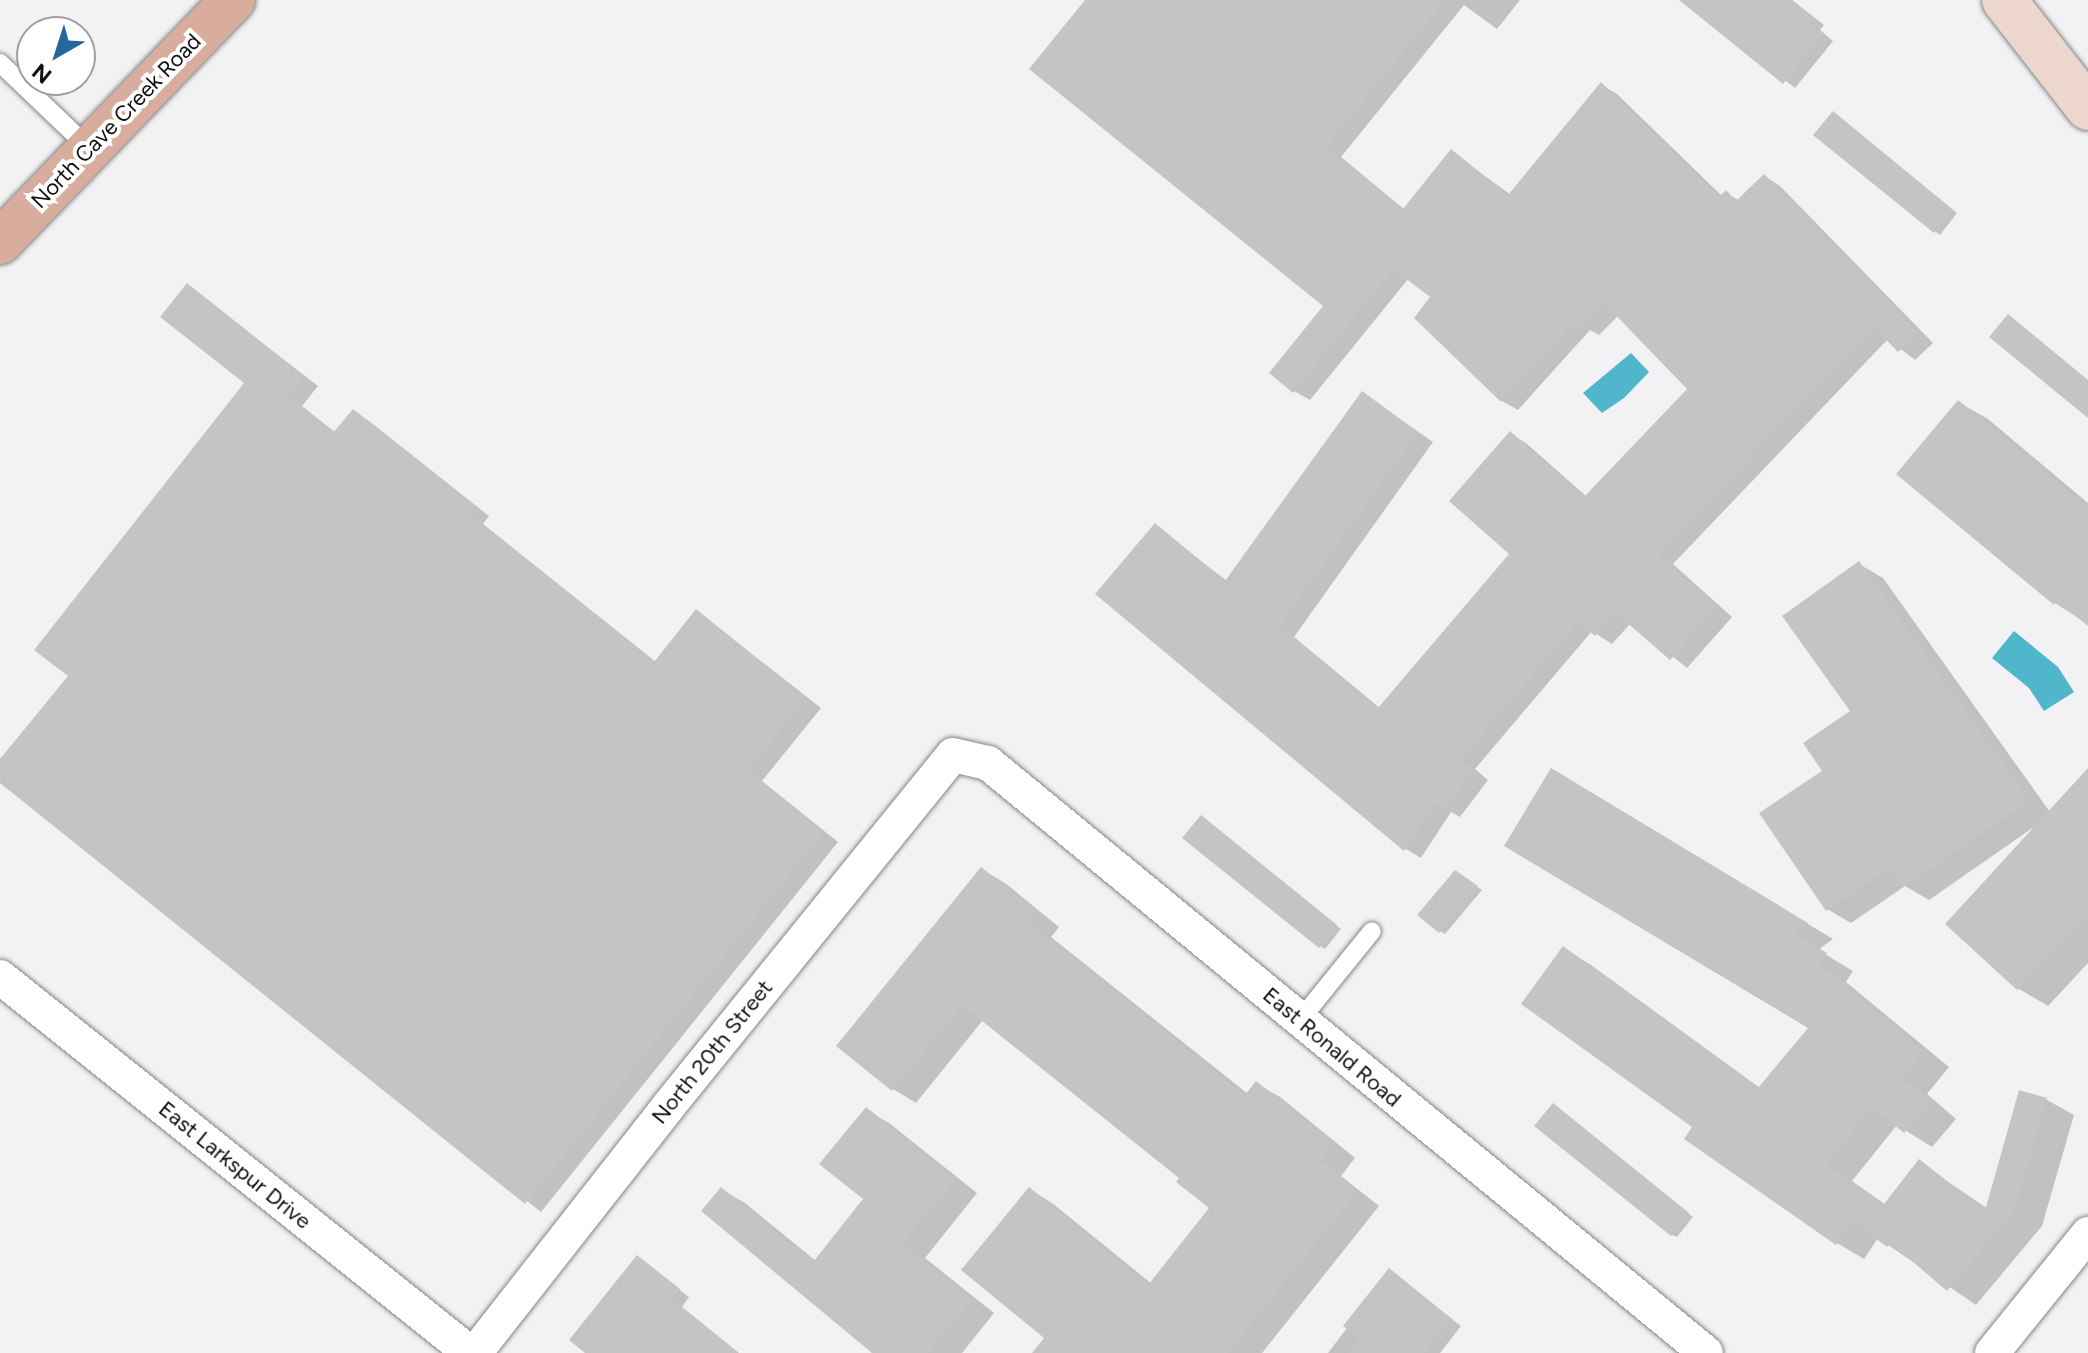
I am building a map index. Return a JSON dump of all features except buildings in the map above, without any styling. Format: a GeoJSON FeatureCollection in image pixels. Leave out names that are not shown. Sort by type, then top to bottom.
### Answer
{"type":"FeatureCollection","features":[{"type":"Feature","properties":{"kind":"main road","name":"North Cave Creek Road"},"geometry":{"type":"LineString","coordinates":[[0,242],[233,0]]}},
{"type":"Feature","properties":{"kind":"main road"},"geometry":{"type":"LineString","coordinates":[[2004,0],[2088,108]]}},
{"type":"Feature","properties":{"kind":"street","name":"East Ronald Road"},"geometry":{"type":"LineString","coordinates":[[953,755],[988,763],[1706,1353]]}},
{"type":"Feature","properties":{"kind":"street","name":"North 20th Street"},"geometry":{"type":"LineString","coordinates":[[473,1353],[953,755]]}},
{"type":"Feature","properties":{"kind":"street","name":"East Larkspur Drive"},"geometry":{"type":"LineString","coordinates":[[0,977],[473,1353]]}},
{"type":"Feature","properties":{"kind":"street"},"geometry":{"type":"LineString","coordinates":[[1992,1353],[2088,1234]]}},
{"type":"Feature","properties":{"kind":"lane"},"geometry":{"type":"LineString","coordinates":[[0,63],[89,148]]}},
{"type":"Feature","properties":{"kind":"lane"},"geometry":{"type":"LineString","coordinates":[[1300,1020],[1372,931]]}},
{"type":"Feature","properties":{"kind":"water"},"geometry":{"type":"Polygon","coordinates":[[[1631,353],[1649,372],[1624,398],[1602,413],[1583,393],[1631,353]]]}},
{"type":"Feature","properties":{"kind":"water"},"geometry":{"type":"Polygon","coordinates":[[[2014,631],[2058,667],[2074,692],[2044,711],[2029,688],[1992,658],[2014,631]]]}}]}
